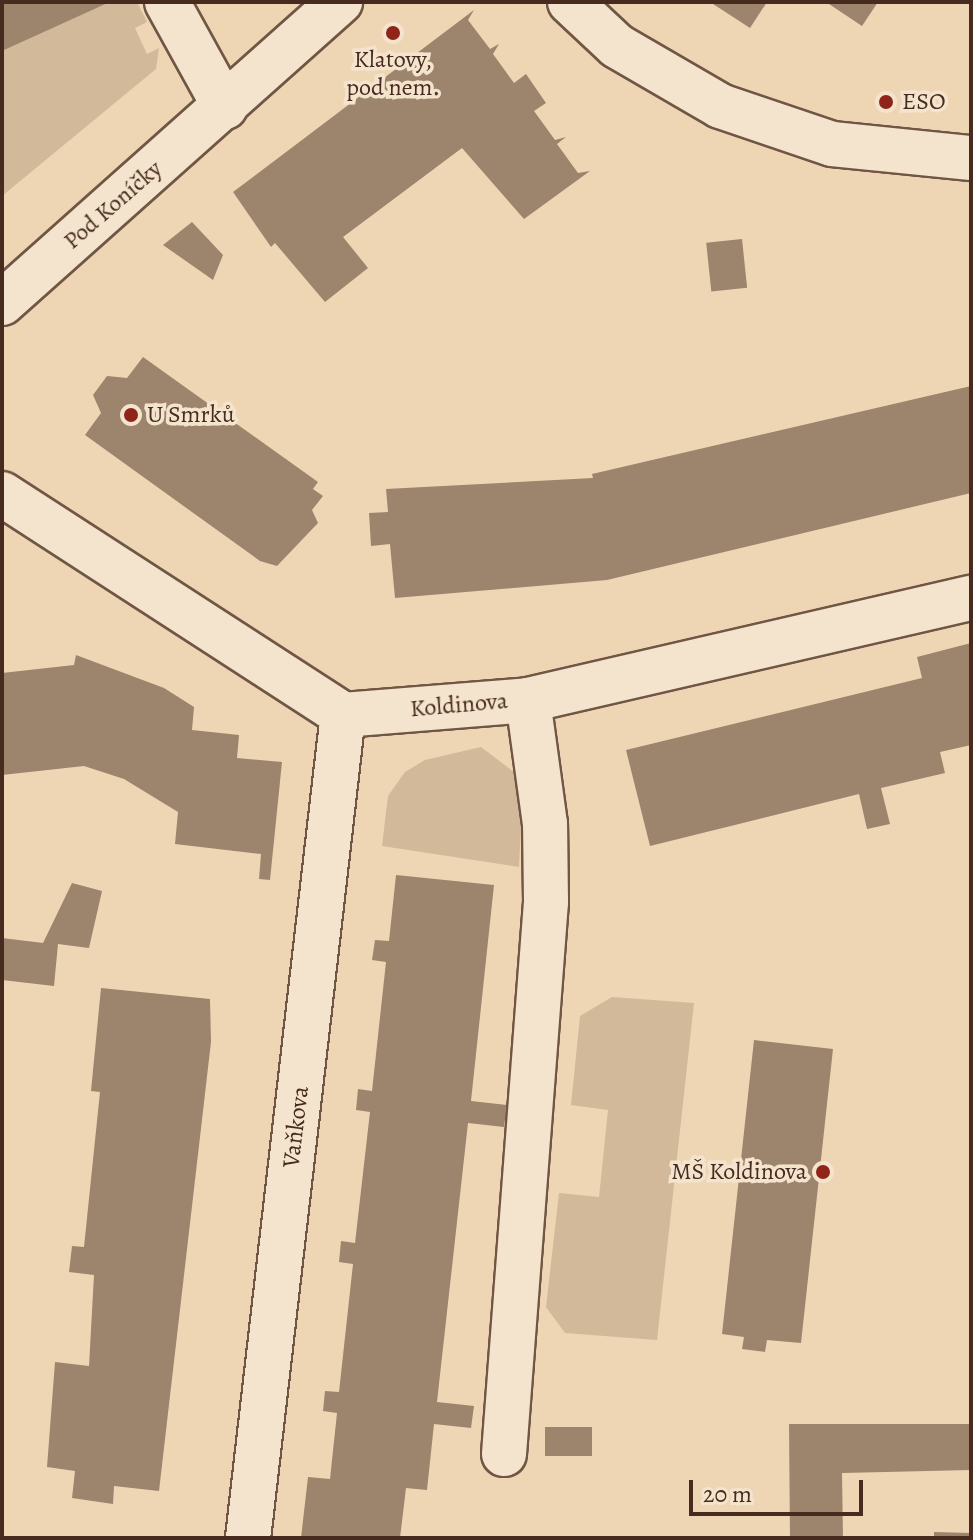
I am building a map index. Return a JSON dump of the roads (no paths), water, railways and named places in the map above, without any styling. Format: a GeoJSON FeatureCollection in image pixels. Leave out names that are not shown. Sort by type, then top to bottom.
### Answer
{"type":"FeatureCollection","features":[{"type":"Feature","properties":{"kind":"street"},"geometry":{"type":"LineString","coordinates":[[167,2],[225,107]]}},
{"type":"Feature","properties":{"kind":"street","name":"Pod Koníčky"},"geometry":{"type":"LineString","coordinates":[[2,303],[340,2]]}},
{"type":"Feature","properties":{"kind":"street"},"geometry":{"type":"LineString","coordinates":[[570,2],[617,46],[720,106],[832,144],[971,158]]}},
{"type":"Feature","properties":{"kind":"street"},"geometry":{"type":"LineString","coordinates":[[2,494],[343,715]]}},
{"type":"Feature","properties":{"kind":"street","name":"Koldinova"},"geometry":{"type":"LineString","coordinates":[[343,715],[528,700],[971,598]]}},
{"type":"Feature","properties":{"kind":"street"},"geometry":{"type":"LineString","coordinates":[[504,1454],[546,902],[545,824],[528,700]]}},
{"type":"Feature","properties":{"kind":"street","name":"Vaňkova"},"geometry":{"type":"LineString","coordinates":[[248,1538],[343,715]]}},
{"type":"Feature","properties":{"kind":"place","name":"Klatovy, pod nem."},"geometry":{"type":"Point","coordinates":[393,33]}},
{"type":"Feature","properties":{"kind":"place","name":"ESO"},"geometry":{"type":"Point","coordinates":[886,102]}},
{"type":"Feature","properties":{"kind":"place","name":"U Smrků"},"geometry":{"type":"Point","coordinates":[131,415]}},
{"type":"Feature","properties":{"kind":"place","name":"MŠ Koldinova"},"geometry":{"type":"Point","coordinates":[823,1172]}}]}
